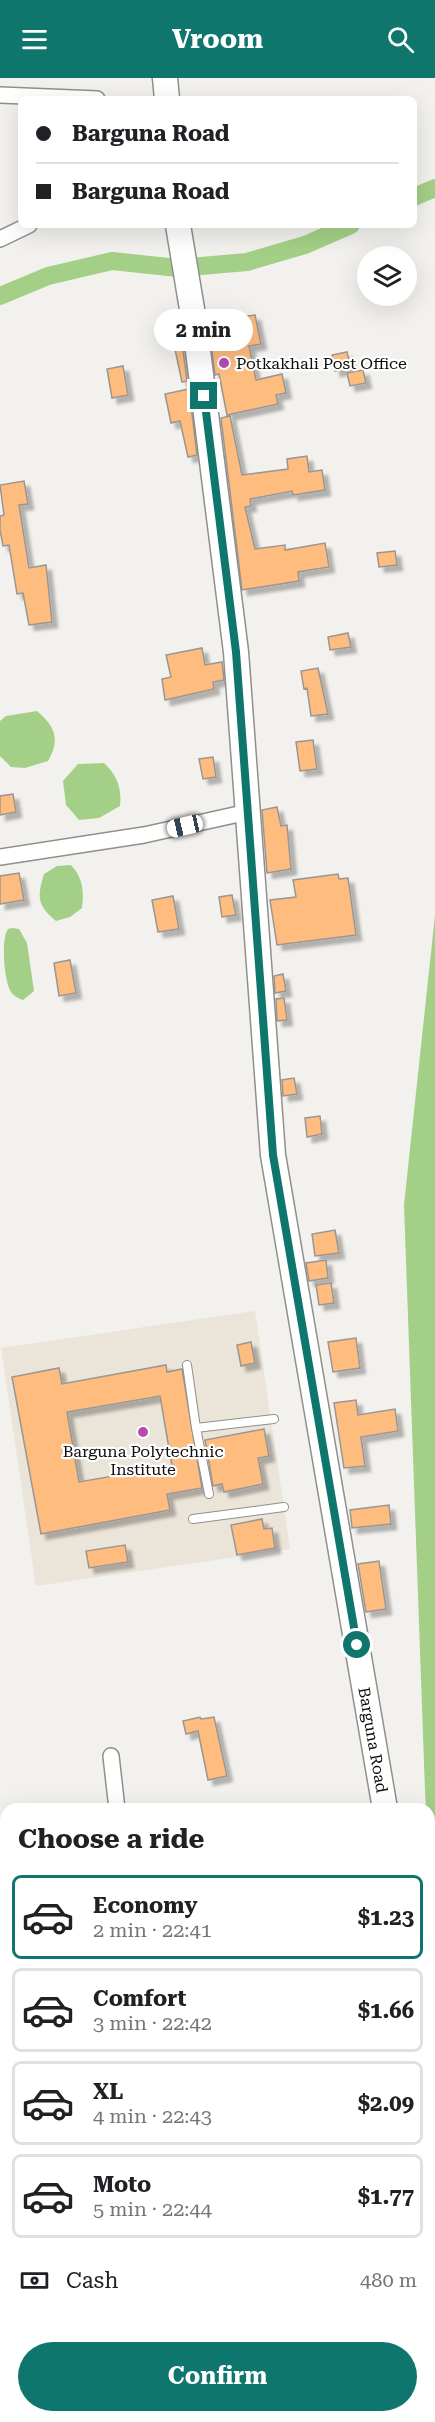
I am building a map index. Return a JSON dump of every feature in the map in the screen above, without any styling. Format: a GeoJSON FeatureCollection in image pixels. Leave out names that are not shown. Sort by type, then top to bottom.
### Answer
{"type":"FeatureCollection","features":[{"type":"Feature","properties":{"kind":"main road"},"geometry":{"type":"LineString","coordinates":[[165,78],[167,96]]}},
{"type":"Feature","properties":{"kind":"main road","name":"Barguna Road"},"geometry":{"type":"LineString","coordinates":[[178,234],[195,327],[236,652],[273,1155],[384,1803]]}},
{"type":"Feature","properties":{"kind":"street"},"geometry":{"type":"LineString","coordinates":[[0,95],[24,96]]}},
{"type":"Feature","properties":{"kind":"street"},"geometry":{"type":"LineString","coordinates":[[0,239],[23,228]]}},
{"type":"Feature","properties":{"kind":"street"},"geometry":{"type":"LineString","coordinates":[[0,857],[144,835],[248,812]]}},
{"type":"Feature","properties":{"kind":"street"},"geometry":{"type":"LineString","coordinates":[[111,1756],[116,1803]]}},
{"type":"Feature","properties":{"kind":"lane"},"geometry":{"type":"LineString","coordinates":[[187,1365],[209,1494]]}},
{"type":"Feature","properties":{"kind":"lane"},"geometry":{"type":"LineString","coordinates":[[196,1428],[274,1419]]}},
{"type":"Feature","properties":{"kind":"lane"},"geometry":{"type":"LineString","coordinates":[[193,1519],[284,1507]]}},
{"type":"Feature","properties":{"kind":"shaded area"},"geometry":{"type":"Polygon","coordinates":[[[37,711],[52,728],[55,740],[52,753],[48,761],[25,768],[11,767],[0,756],[0,721],[6,716],[37,711]]]}},
{"type":"Feature","properties":{"kind":"shaded area"},"geometry":{"type":"Polygon","coordinates":[[[104,763],[118,782],[120,806],[99,818],[79,820],[66,805],[63,781],[78,764],[104,763]]]}},
{"type":"Feature","properties":{"kind":"shaded area"},"geometry":{"type":"Polygon","coordinates":[[[71,865],[82,885],[82,908],[70,917],[56,921],[45,910],[40,900],[44,874],[57,866],[71,865]]]}},
{"type":"Feature","properties":{"kind":"shaded area"},"geometry":{"type":"Polygon","coordinates":[[[435,915],[435,1803],[426,1803],[425,1791],[404,1205],[435,915]]]}},
{"type":"Feature","properties":{"kind":"shaded area"},"geometry":{"type":"Polygon","coordinates":[[[8,929],[19,929],[27,943],[34,991],[23,1000],[11,992],[6,975],[4,941],[8,929]]]}},
{"type":"Feature","properties":{"kind":"shaded area","name":"Barguna Polytechnic Institute"},"geometry":{"type":"Polygon","coordinates":[[[255,1311],[290,1549],[36,1586],[1,1348],[255,1311]]]}},
{"type":"Feature","properties":{"kind":"building"},"geometry":{"type":"Polygon","coordinates":[[[255,315],[261,344],[249,346],[256,380],[282,374],[286,393],[276,395],[278,404],[227,415],[219,374],[215,375],[208,321],[255,315]]]}},
{"type":"Feature","properties":{"kind":"building"},"geometry":{"type":"Polygon","coordinates":[[[179,320],[187,381],[182,382],[173,340],[176,339],[172,321],[179,320]]]}},
{"type":"Feature","properties":{"kind":"building"},"geometry":{"type":"Polygon","coordinates":[[[347,352],[351,368],[335,371],[332,355],[347,352]]]}},
{"type":"Feature","properties":{"kind":"building"},"geometry":{"type":"Polygon","coordinates":[[[123,366],[128,395],[112,398],[107,369],[123,366]]]}},
{"type":"Feature","properties":{"kind":"building"},"geometry":{"type":"Polygon","coordinates":[[[363,370],[366,383],[350,386],[347,373],[363,370]]]}},
{"type":"Feature","properties":{"kind":"building"},"geometry":{"type":"Polygon","coordinates":[[[189,389],[197,455],[188,457],[180,421],[171,423],[165,394],[189,389]]]}},
{"type":"Feature","properties":{"kind":"building"},"geometry":{"type":"Polygon","coordinates":[[[230,416],[242,475],[288,469],[287,459],[307,456],[309,472],[322,470],[325,490],[293,495],[292,491],[250,499],[251,506],[245,507],[255,549],[285,545],[285,550],[325,543],[329,567],[298,572],[299,581],[242,590],[221,418],[230,416]]]}},
{"type":"Feature","properties":{"kind":"building"},"geometry":{"type":"Polygon","coordinates":[[[24,481],[28,504],[19,505],[29,568],[46,565],[52,622],[29,625],[23,593],[17,594],[9,545],[3,546],[0,530],[0,516],[4,515],[0,485],[24,481]]]}},
{"type":"Feature","properties":{"kind":"building"},"geometry":{"type":"Polygon","coordinates":[[[395,551],[397,565],[379,567],[377,553],[395,551]]]}},
{"type":"Feature","properties":{"kind":"building"},"geometry":{"type":"Polygon","coordinates":[[[348,633],[351,647],[330,650],[328,637],[348,633]]]}},
{"type":"Feature","properties":{"kind":"building"},"geometry":{"type":"Polygon","coordinates":[[[202,648],[205,665],[222,662],[224,680],[213,682],[214,689],[165,700],[162,679],[171,677],[166,655],[202,648]]]}},
{"type":"Feature","properties":{"kind":"building"},"geometry":{"type":"Polygon","coordinates":[[[318,668],[328,714],[311,716],[307,688],[304,689],[301,671],[318,668]]]}},
{"type":"Feature","properties":{"kind":"building"},"geometry":{"type":"Polygon","coordinates":[[[313,740],[317,769],[300,771],[296,742],[313,740]]]}},
{"type":"Feature","properties":{"kind":"building"},"geometry":{"type":"Polygon","coordinates":[[[213,757],[216,777],[203,779],[199,759],[213,757]]]}},
{"type":"Feature","properties":{"kind":"building"},"geometry":{"type":"Polygon","coordinates":[[[13,794],[16,812],[0,815],[0,796],[13,794]]]}},
{"type":"Feature","properties":{"kind":"building"},"geometry":{"type":"Polygon","coordinates":[[[277,807],[281,826],[287,825],[291,869],[267,873],[262,810],[277,807]]]}},
{"type":"Feature","properties":{"kind":"building"},"geometry":{"type":"Polygon","coordinates":[[[19,873],[24,900],[0,904],[0,876],[19,873]]]}},
{"type":"Feature","properties":{"kind":"building"},"geometry":{"type":"Polygon","coordinates":[[[338,874],[339,879],[348,878],[356,935],[277,945],[270,900],[296,897],[293,880],[338,874]]]}},
{"type":"Feature","properties":{"kind":"building"},"geometry":{"type":"Polygon","coordinates":[[[232,895],[236,915],[222,917],[219,897],[232,895]]]}},
{"type":"Feature","properties":{"kind":"building"},"geometry":{"type":"Polygon","coordinates":[[[173,896],[179,929],[158,932],[152,900],[173,896]]]}},
{"type":"Feature","properties":{"kind":"building"},"geometry":{"type":"Polygon","coordinates":[[[70,960],[76,993],[59,996],[54,963],[70,960]]]}},
{"type":"Feature","properties":{"kind":"building"},"geometry":{"type":"Polygon","coordinates":[[[283,974],[286,991],[275,993],[274,976],[283,974]]]}},
{"type":"Feature","properties":{"kind":"building"},"geometry":{"type":"Polygon","coordinates":[[[284,998],[287,1020],[277,1021],[276,999],[284,998]]]}},
{"type":"Feature","properties":{"kind":"building"},"geometry":{"type":"Polygon","coordinates":[[[294,1078],[297,1094],[283,1096],[282,1080],[294,1078]]]}},
{"type":"Feature","properties":{"kind":"building"},"geometry":{"type":"Polygon","coordinates":[[[320,1116],[322,1134],[307,1137],[305,1118],[320,1116]]]}},
{"type":"Feature","properties":{"kind":"building"},"geometry":{"type":"Polygon","coordinates":[[[335,1230],[339,1253],[315,1256],[312,1234],[335,1230]]]}},
{"type":"Feature","properties":{"kind":"building"},"geometry":{"type":"Polygon","coordinates":[[[326,1260],[328,1278],[309,1281],[306,1263],[326,1260]]]}},
{"type":"Feature","properties":{"kind":"building"},"geometry":{"type":"Polygon","coordinates":[[[331,1283],[334,1303],[319,1305],[316,1285],[331,1283]]]}},
{"type":"Feature","properties":{"kind":"building"},"geometry":{"type":"Polygon","coordinates":[[[356,1338],[360,1368],[333,1372],[328,1342],[356,1338]]]}},
{"type":"Feature","properties":{"kind":"building"},"geometry":{"type":"Polygon","coordinates":[[[251,1342],[255,1363],[241,1366],[237,1345],[251,1342]]]}},
{"type":"Feature","properties":{"kind":"building"},"geometry":{"type":"Polygon","coordinates":[[[166,1365],[167,1372],[182,1369],[202,1488],[167,1494],[170,1510],[41,1534],[12,1377],[59,1368],[62,1384],[166,1365]],[[160,1396],[67,1412],[79,1482],[172,1466],[160,1396]]]}},
{"type":"Feature","properties":{"kind":"building"},"geometry":{"type":"Polygon","coordinates":[[[356,1400],[358,1415],[395,1409],[398,1431],[361,1437],[365,1466],[344,1468],[334,1403],[356,1400]]]}},
{"type":"Feature","properties":{"kind":"building"},"geometry":{"type":"Polygon","coordinates":[[[264,1429],[269,1456],[258,1458],[263,1484],[224,1492],[222,1484],[213,1486],[205,1440],[264,1429]]]}},
{"type":"Feature","properties":{"kind":"building"},"geometry":{"type":"Polygon","coordinates":[[[389,1505],[391,1524],[352,1528],[350,1510],[389,1505]]]}},
{"type":"Feature","properties":{"kind":"building"},"geometry":{"type":"Polygon","coordinates":[[[262,1519],[264,1529],[272,1528],[275,1548],[237,1555],[231,1525],[262,1519]]]}},
{"type":"Feature","properties":{"kind":"building"},"geometry":{"type":"Polygon","coordinates":[[[125,1545],[128,1562],[89,1568],[86,1551],[125,1545]]]}},
{"type":"Feature","properties":{"kind":"building"},"geometry":{"type":"Polygon","coordinates":[[[379,1561],[386,1609],[366,1612],[358,1564],[379,1561]]]}},
{"type":"Feature","properties":{"kind":"building"},"geometry":{"type":"Polygon","coordinates":[[[200,1717],[201,1719],[214,1717],[227,1776],[208,1780],[198,1731],[186,1734],[183,1721],[200,1717]]]}},
{"type":"Feature","properties":{"kind":"waterway"},"geometry":{"type":"LineString","coordinates":[[417,196],[435,188]]}},
{"type":"Feature","properties":{"kind":"waterway"},"geometry":{"type":"LineString","coordinates":[[0,296],[48,276],[112,261],[178,268],[247,262],[305,245],[344,228]]}},
{"type":"Feature","properties":{"kind":"place","name":"Potkakhali Post Office"},"geometry":{"type":"Point","coordinates":[224,363]}},
{"type":"Feature","properties":{"kind":"place","name":"Barguna Polytechnic Institute"},"geometry":{"type":"Point","coordinates":[143,1432]}},
{"type":"Feature","properties":{"kind":"route"},"geometry":{"type":"LineString","coordinates":[[204,396],[236,652],[273,1155],[357,1645]]}}]}
